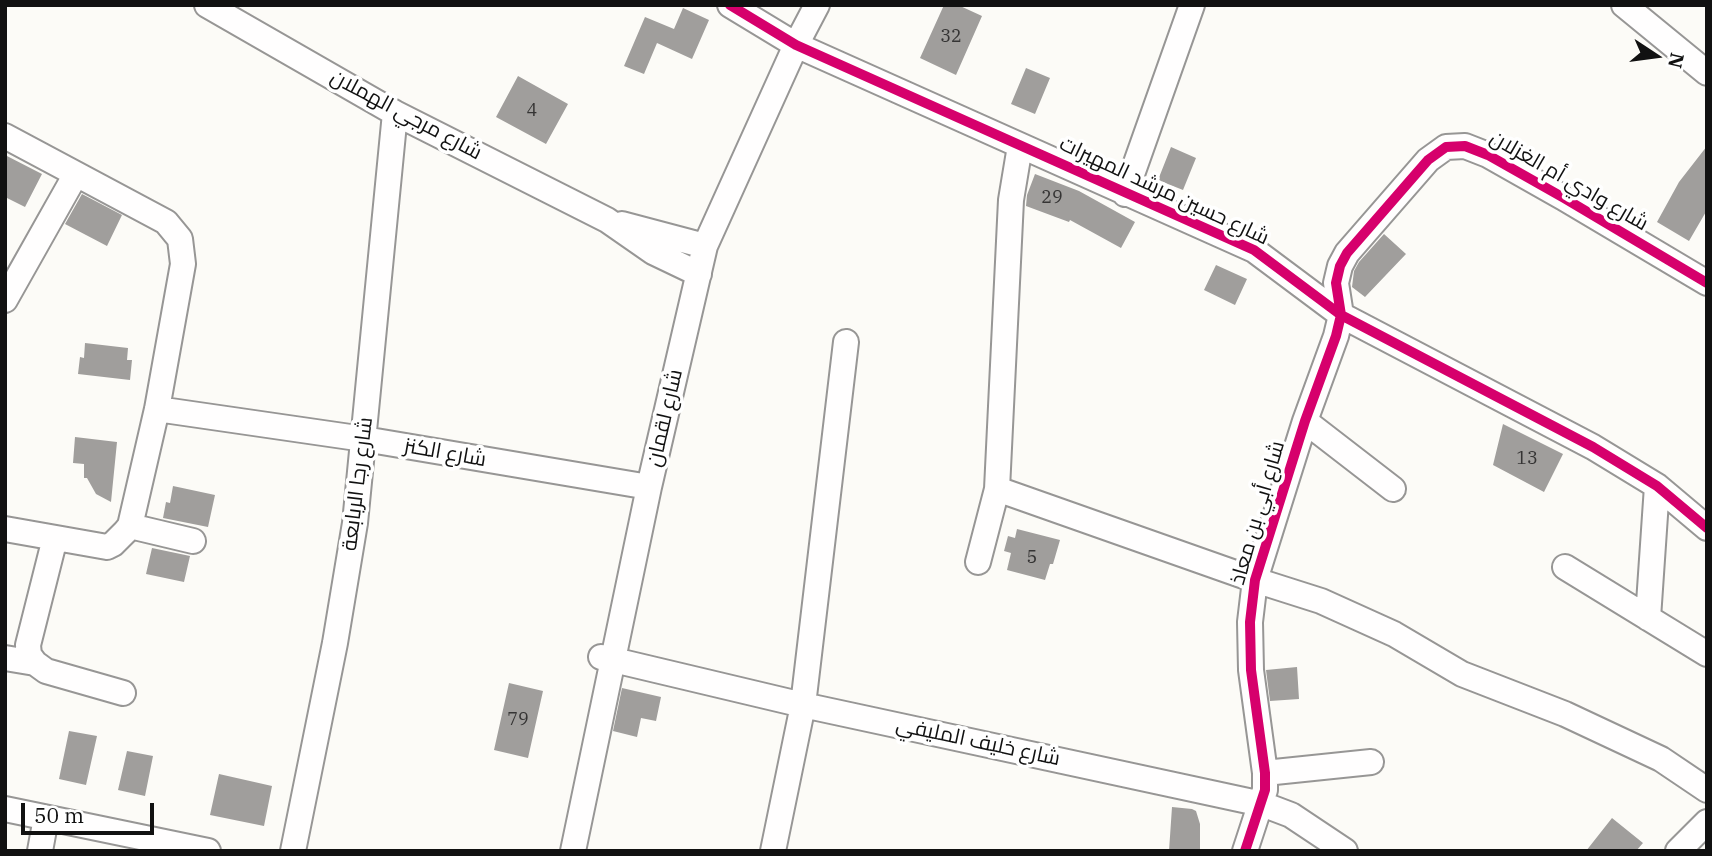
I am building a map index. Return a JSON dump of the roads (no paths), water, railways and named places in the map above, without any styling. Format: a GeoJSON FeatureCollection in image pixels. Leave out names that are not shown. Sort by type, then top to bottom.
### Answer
{"type":"FeatureCollection","features":[{"type":"Feature","properties":{"kind":"street","name":"شارع مرجي الهملان"},"geometry":{"type":"LineString","coordinates":[[207,5],[395,113],[607,220],[653,252],[693,271]]}},
{"type":"Feature","properties":{"kind":"street","name":"شارع حسين مرشد المهيرات"},"geometry":{"type":"LineString","coordinates":[[730,5],[790,42],[1254,250],[1341,315],[1593,447],[1657,486],[1707,528]]}},
{"type":"Feature","properties":{"kind":"street","name":"شارع لقمان"},"geometry":{"type":"LineString","coordinates":[[573,851],[607,658],[643,487],[700,245],[790,42],[801,5]]}},
{"type":"Feature","properties":{"kind":"street","name":"شارع لقمان"},"geometry":{"type":"LineString","coordinates":[[790,42],[817,5]]}},
{"type":"Feature","properties":{"kind":"street"},"geometry":{"type":"LineString","coordinates":[[1125,194],[1192,5]]}},
{"type":"Feature","properties":{"kind":"street"},"geometry":{"type":"LineString","coordinates":[[1623,5],[1707,73]]}},
{"type":"Feature","properties":{"kind":"street","name":"شارع رجا الربابعة"},"geometry":{"type":"LineString","coordinates":[[293,851],[335,643],[355,523],[395,113]]}},
{"type":"Feature","properties":{"kind":"street"},"geometry":{"type":"LineString","coordinates":[[5,136],[166,222],[180,239],[183,264],[157,409],[130,526],[120,538],[107,547],[5,529]]}},
{"type":"Feature","properties":{"kind":"street"},"geometry":{"type":"LineString","coordinates":[[978,562],[997,489],[1011,200],[1020,146]]}},
{"type":"Feature","properties":{"kind":"street","name":"شارع وادي أم الغزلان"},"geometry":{"type":"LineString","coordinates":[[1341,315],[1336,282],[1347,253],[1428,160],[1446,147],[1465,146],[1488,155],[1707,283]]}},
{"type":"Feature","properties":{"kind":"street"},"geometry":{"type":"LineString","coordinates":[[5,300],[76,174]]}},
{"type":"Feature","properties":{"kind":"street","name":"شارع مرجي الهملان"},"geometry":{"type":"LineString","coordinates":[[607,220],[700,245]]}},
{"type":"Feature","properties":{"kind":"street","name":"شارع أبي بن معاذ"},"geometry":{"type":"LineString","coordinates":[[1245,851],[1262,804],[1265,773],[1251,670],[1250,622],[1255,580],[1341,315]]}},
{"type":"Feature","properties":{"kind":"street"},"geometry":{"type":"LineString","coordinates":[[773,851],[803,705],[846,342]]}},
{"type":"Feature","properties":{"kind":"street","name":"شارع الكنز"},"geometry":{"type":"LineString","coordinates":[[157,409],[364,439],[643,487]]}},
{"type":"Feature","properties":{"kind":"street"},"geometry":{"type":"LineString","coordinates":[[1305,422],[1393,489]]}},
{"type":"Feature","properties":{"kind":"street"},"geometry":{"type":"LineString","coordinates":[[1648,618],[1657,486]]}},
{"type":"Feature","properties":{"kind":"street"},"geometry":{"type":"LineString","coordinates":[[997,489],[1321,601],[1394,634],[1462,674],[1565,714],[1661,759],[1707,790]]}},
{"type":"Feature","properties":{"kind":"street"},"geometry":{"type":"LineString","coordinates":[[130,526],[193,541]]}},
{"type":"Feature","properties":{"kind":"street"},"geometry":{"type":"LineString","coordinates":[[55,538],[28,645],[29,655],[46,671],[123,694]]}},
{"type":"Feature","properties":{"kind":"street"},"geometry":{"type":"LineString","coordinates":[[1565,567],[1707,654]]}},
{"type":"Feature","properties":{"kind":"street"},"geometry":{"type":"LineString","coordinates":[[5,658],[35,663]]}},
{"type":"Feature","properties":{"kind":"street","name":"شارع لقمان"},"geometry":{"type":"LineString","coordinates":[[557,851],[607,658]]}},
{"type":"Feature","properties":{"kind":"street","name":"شارع خليف المليفي"},"geometry":{"type":"LineString","coordinates":[[607,658],[803,705],[1262,804],[1291,815],[1345,851]]}},
{"type":"Feature","properties":{"kind":"street"},"geometry":{"type":"LineString","coordinates":[[1265,773],[1371,762]]}},
{"type":"Feature","properties":{"kind":"street"},"geometry":{"type":"LineString","coordinates":[[5,809],[208,851]]}},
{"type":"Feature","properties":{"kind":"street"},"geometry":{"type":"LineString","coordinates":[[40,851],[46,818]]}},
{"type":"Feature","properties":{"kind":"street"},"geometry":{"type":"LineString","coordinates":[[1678,851],[1707,822]]}}]}
